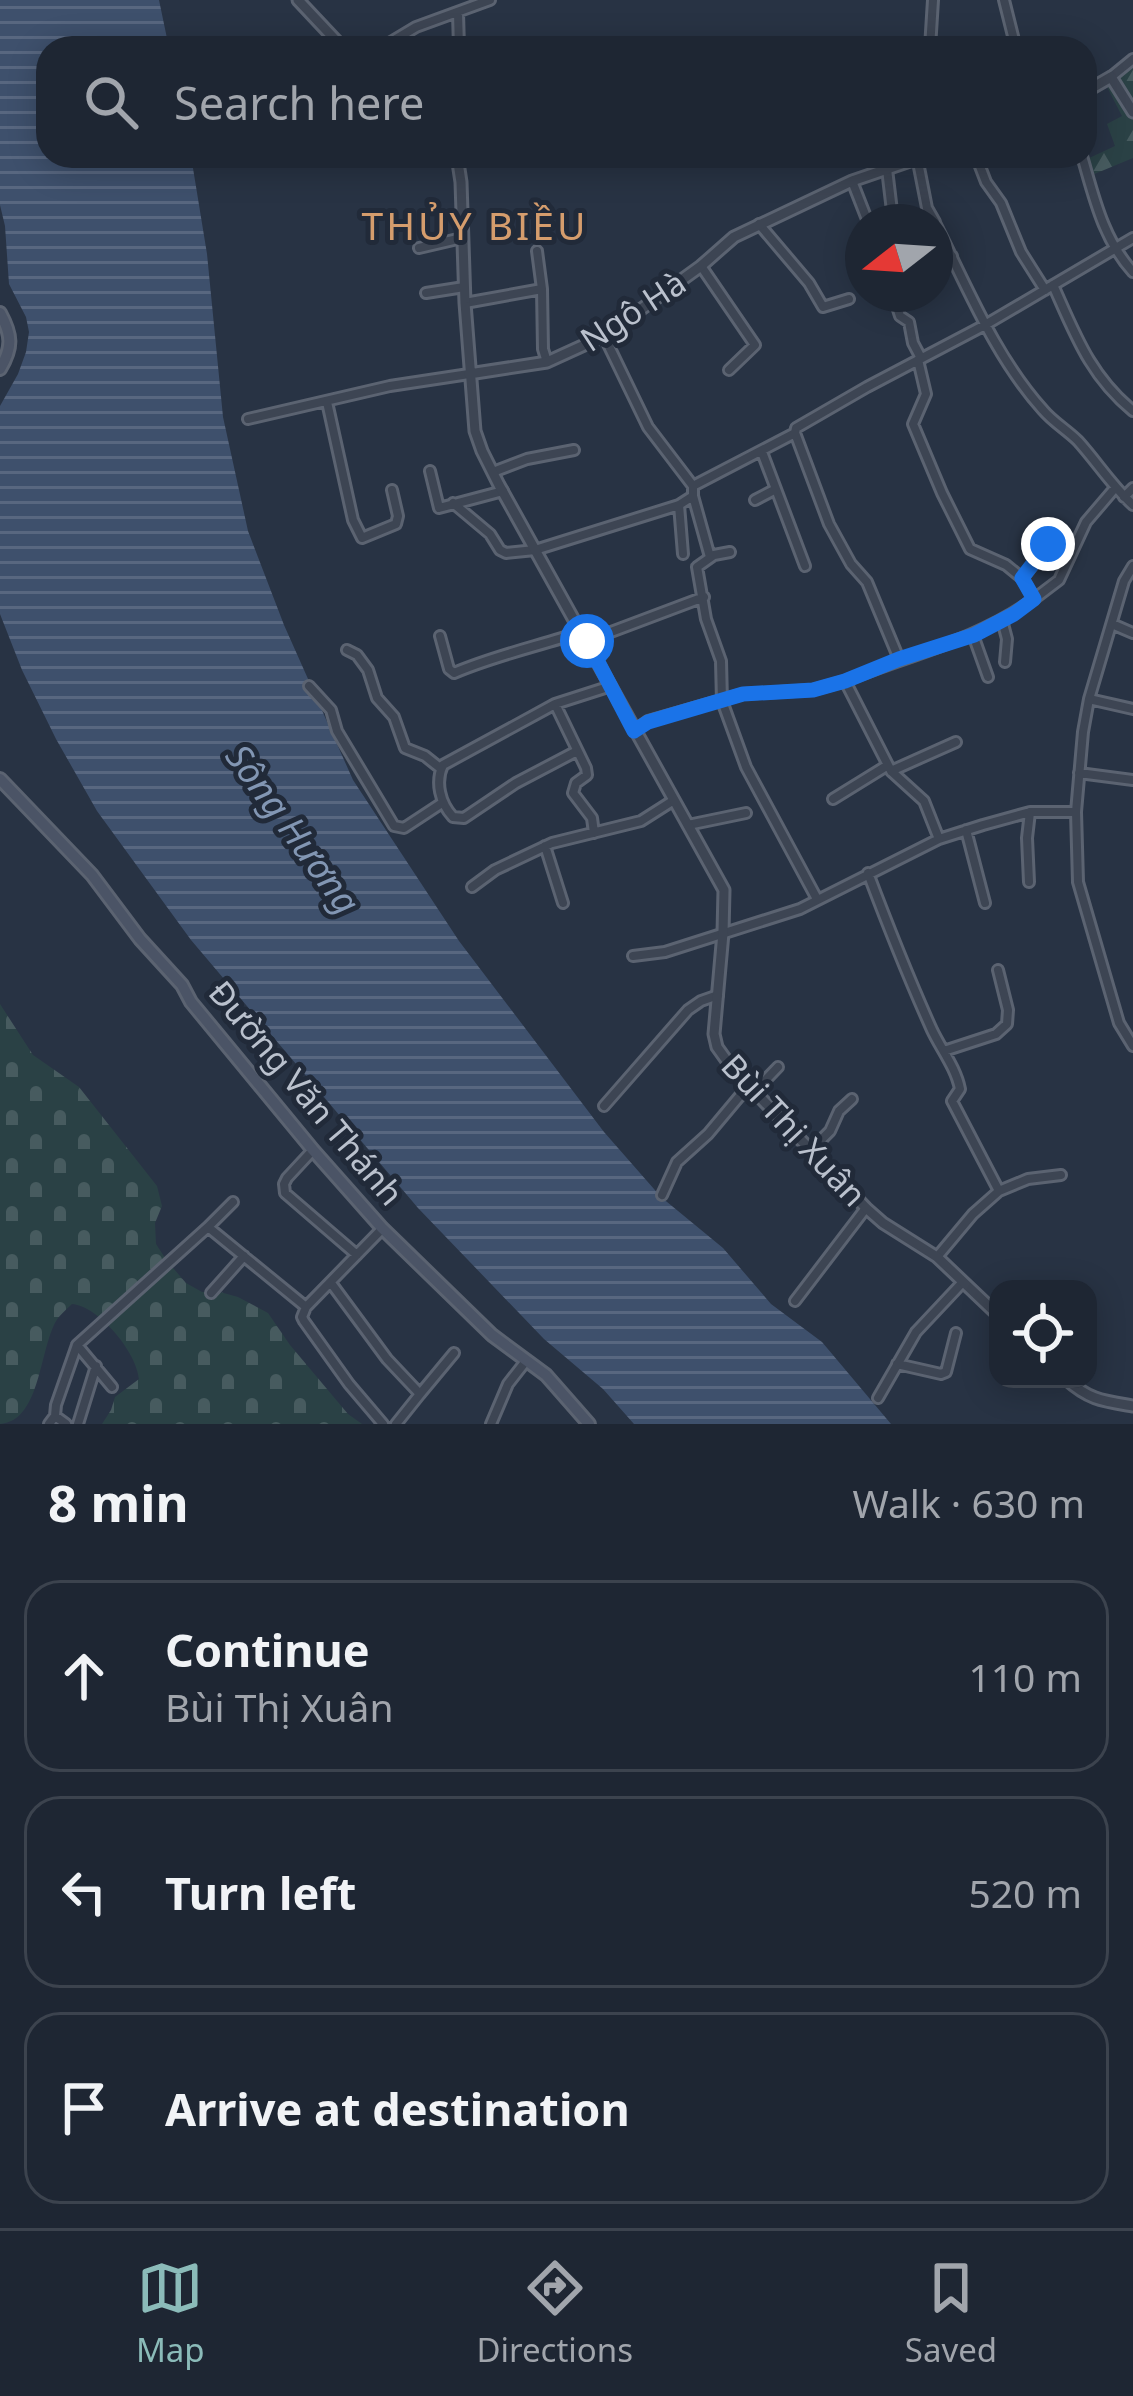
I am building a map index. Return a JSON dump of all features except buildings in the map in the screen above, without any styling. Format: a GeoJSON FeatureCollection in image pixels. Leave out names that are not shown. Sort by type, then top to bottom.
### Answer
{"type":"FeatureCollection","features":[{"type":"Feature","properties":{"kind":"main road"},"geometry":{"type":"LineString","coordinates":[[0,313],[11,344],[0,369]]}},
{"type":"Feature","properties":{"kind":"main road","name":"Đường Văn Thánh"},"geometry":{"type":"LineString","coordinates":[[0,779],[92,875],[191,1002],[382,1228],[492,1335],[546,1375],[589,1424]]}},
{"type":"Feature","properties":{"kind":"street"},"geometry":{"type":"LineString","coordinates":[[298,0],[332,36]]}},
{"type":"Feature","properties":{"kind":"street"},"geometry":{"type":"LineString","coordinates":[[401,36],[490,0]]}},
{"type":"Feature","properties":{"kind":"street"},"geometry":{"type":"LineString","coordinates":[[931,36],[933,0]]}},
{"type":"Feature","properties":{"kind":"street"},"geometry":{"type":"LineString","coordinates":[[1004,0],[1012,36]]}},
{"type":"Feature","properties":{"kind":"street"},"geometry":{"type":"LineString","coordinates":[[458,13],[459,36]]}},
{"type":"Feature","properties":{"kind":"street"},"geometry":{"type":"LineString","coordinates":[[1097,85],[1133,58]]}},
{"type":"Feature","properties":{"kind":"street"},"geometry":{"type":"LineString","coordinates":[[1111,77],[1133,112]]}},
{"type":"Feature","properties":{"kind":"street","name":"Bùi Thị Xuân"},"geometry":{"type":"LineString","coordinates":[[459,168],[475,431],[535,550],[724,890],[717,1047],[866,1208],[937,1257],[989,1307]]}},
{"type":"Feature","properties":{"kind":"street"},"geometry":{"type":"LineString","coordinates":[[922,168],[926,204]]}},
{"type":"Feature","properties":{"kind":"street"},"geometry":{"type":"LineString","coordinates":[[981,168],[1026,262],[1049,287],[1110,392],[1133,411]]}},
{"type":"Feature","properties":{"kind":"street"},"geometry":{"type":"LineString","coordinates":[[1086,168],[1101,221],[1133,272]]}},
{"type":"Feature","properties":{"kind":"street"},"geometry":{"type":"LineString","coordinates":[[887,169],[891,204]]}},
{"type":"Feature","properties":{"kind":"street","name":"Ngô Hà"},"geometry":{"type":"LineString","coordinates":[[248,419],[390,386],[547,362],[604,336],[734,237],[887,169]]}},
{"type":"Feature","properties":{"kind":"street"},"geometry":{"type":"LineString","coordinates":[[853,181],[861,204]]}},
{"type":"Feature","properties":{"kind":"street"},"geometry":{"type":"LineString","coordinates":[[759,224],[823,307],[845,300]]}},
{"type":"Feature","properties":{"kind":"street"},"geometry":{"type":"LineString","coordinates":[[419,248],[462,238]]}},
{"type":"Feature","properties":{"kind":"street"},"geometry":{"type":"LineString","coordinates":[[899,659],[867,581],[851,564],[829,524],[796,428],[1133,238]]}},
{"type":"Feature","properties":{"kind":"street"},"geometry":{"type":"LineString","coordinates":[[537,251],[547,362]]}},
{"type":"Feature","properties":{"kind":"street"},"geometry":{"type":"LineString","coordinates":[[953,258],[985,325],[1027,390],[1133,505]]}},
{"type":"Feature","properties":{"kind":"street"},"geometry":{"type":"LineString","coordinates":[[701,266],[755,345],[729,370]]}},
{"type":"Feature","properties":{"kind":"street"},"geometry":{"type":"LineString","coordinates":[[426,293],[464,287]]}},
{"type":"Feature","properties":{"kind":"street"},"geometry":{"type":"LineString","coordinates":[[465,303],[542,290]]}},
{"type":"Feature","properties":{"kind":"street"},"geometry":{"type":"LineString","coordinates":[[899,312],[909,322],[926,394],[913,424],[942,493],[970,549],[1006,565],[1022,578],[1034,599]]}},
{"type":"Feature","properties":{"kind":"street"},"geometry":{"type":"LineString","coordinates":[[604,336],[648,427],[693,491],[710,557]]}},
{"type":"Feature","properties":{"kind":"street"},"geometry":{"type":"LineString","coordinates":[[328,402],[353,520],[362,538],[396,524],[392,490]]}},
{"type":"Feature","properties":{"kind":"street"},"geometry":{"type":"LineString","coordinates":[[453,503],[490,534],[500,550],[535,550],[680,505],[693,491],[795,434]]}},
{"type":"Feature","properties":{"kind":"street"},"geometry":{"type":"LineString","coordinates":[[493,472],[527,459],[574,450]]}},
{"type":"Feature","properties":{"kind":"street"},"geometry":{"type":"LineString","coordinates":[[762,452],[805,566]]}},
{"type":"Feature","properties":{"kind":"street"},"geometry":{"type":"LineString","coordinates":[[430,470],[437,507],[503,491]]}},
{"type":"Feature","properties":{"kind":"street"},"geometry":{"type":"LineString","coordinates":[[634,731],[648,722],[743,694],[813,690],[845,681],[974,635],[1059,580],[1085,522],[1115,488]]}},
{"type":"Feature","properties":{"kind":"street"},"geometry":{"type":"LineString","coordinates":[[1124,497],[1133,488]]}},
{"type":"Feature","properties":{"kind":"street"},"geometry":{"type":"LineString","coordinates":[[754,500],[776,489]]}},
{"type":"Feature","properties":{"kind":"street"},"geometry":{"type":"LineString","coordinates":[[680,505],[682,554]]}},
{"type":"Feature","properties":{"kind":"street"},"geometry":{"type":"LineString","coordinates":[[1022,578],[1047,548],[1046,538]]}},
{"type":"Feature","properties":{"kind":"street"},"geometry":{"type":"LineString","coordinates":[[730,552],[710,557],[697,567],[706,620],[721,661],[722,701],[746,767],[817,899]]}},
{"type":"Feature","properties":{"kind":"street"},"geometry":{"type":"LineString","coordinates":[[1133,566],[1124,581],[1089,699],[1076,812],[1078,882],[1119,1023],[1133,1046]]}},
{"type":"Feature","properties":{"kind":"street"},"geometry":{"type":"LineString","coordinates":[[440,636],[454,673],[497,655],[657,617],[704,597]]}},
{"type":"Feature","properties":{"kind":"street"},"geometry":{"type":"LineString","coordinates":[[1002,620],[1004,662]]}},
{"type":"Feature","properties":{"kind":"street"},"geometry":{"type":"LineString","coordinates":[[1112,624],[1133,633]]}},
{"type":"Feature","properties":{"kind":"street"},"geometry":{"type":"LineString","coordinates":[[974,635],[988,677]]}},
{"type":"Feature","properties":{"kind":"street"},"geometry":{"type":"LineString","coordinates":[[347,650],[368,670],[377,698],[394,717],[405,748],[440,768],[442,802],[453,817],[464,818],[516,782],[577,751]]}},
{"type":"Feature","properties":{"kind":"street"},"geometry":{"type":"LineString","coordinates":[[845,681],[890,768],[924,801],[939,839]]}},
{"type":"Feature","properties":{"kind":"street"},"geometry":{"type":"LineString","coordinates":[[309,686],[331,710],[337,731],[394,826],[404,828],[442,802]]}},
{"type":"Feature","properties":{"kind":"street"},"geometry":{"type":"LineString","coordinates":[[440,768],[555,704],[611,686]]}},
{"type":"Feature","properties":{"kind":"street"},"geometry":{"type":"LineString","coordinates":[[1089,699],[1133,710]]}},
{"type":"Feature","properties":{"kind":"street"},"geometry":{"type":"LineString","coordinates":[[555,704],[587,772],[573,793],[592,818],[594,833]]}},
{"type":"Feature","properties":{"kind":"street"},"geometry":{"type":"LineString","coordinates":[[833,799],[890,768],[956,742]]}},
{"type":"Feature","properties":{"kind":"street"},"geometry":{"type":"LineString","coordinates":[[1079,773],[1133,780]]}},
{"type":"Feature","properties":{"kind":"street"},"geometry":{"type":"LineString","coordinates":[[472,887],[545,846],[641,821],[674,800]]}},
{"type":"Feature","properties":{"kind":"street"},"geometry":{"type":"LineString","coordinates":[[633,956],[665,952],[800,909],[939,839],[1030,812],[1076,812]]}},
{"type":"Feature","properties":{"kind":"street"},"geometry":{"type":"LineString","coordinates":[[1029,882],[1030,812]]}},
{"type":"Feature","properties":{"kind":"street"},"geometry":{"type":"LineString","coordinates":[[688,825],[746,813]]}},
{"type":"Feature","properties":{"kind":"street"},"geometry":{"type":"LineString","coordinates":[[967,830],[986,903]]}},
{"type":"Feature","properties":{"kind":"street"},"geometry":{"type":"LineString","coordinates":[[545,846],[563,903]]}},
{"type":"Feature","properties":{"kind":"street"},"geometry":{"type":"LineString","coordinates":[[868,873],[958,1080],[960,1089],[952,1101],[999,1192]]}},
{"type":"Feature","properties":{"kind":"street"},"geometry":{"type":"LineString","coordinates":[[944,1051],[1004,1028],[1008,1010],[998,970]]}},
{"type":"Feature","properties":{"kind":"street"},"geometry":{"type":"LineString","coordinates":[[604,1106],[688,1010],[718,995]]}},
{"type":"Feature","properties":{"kind":"street"},"geometry":{"type":"LineString","coordinates":[[662,1196],[677,1162],[778,1067]]}},
{"type":"Feature","properties":{"kind":"street"},"geometry":{"type":"LineString","coordinates":[[810,1151],[852,1099]]}},
{"type":"Feature","properties":{"kind":"street"},"geometry":{"type":"LineString","coordinates":[[313,1150],[287,1178],[285,1193],[357,1255]]}},
{"type":"Feature","properties":{"kind":"street"},"geometry":{"type":"LineString","coordinates":[[937,1257],[973,1214],[999,1192],[1028,1179],[1060,1174]]}},
{"type":"Feature","properties":{"kind":"street"},"geometry":{"type":"LineString","coordinates":[[66,1424],[52,1420],[77,1346],[233,1202]]}},
{"type":"Feature","properties":{"kind":"street"},"geometry":{"type":"LineString","coordinates":[[795,1300],[866,1208]]}},
{"type":"Feature","properties":{"kind":"street"},"geometry":{"type":"LineString","coordinates":[[208,1227],[306,1307]]}},
{"type":"Feature","properties":{"kind":"street"},"geometry":{"type":"LineString","coordinates":[[382,1228],[303,1314],[349,1384],[383,1424]]}},
{"type":"Feature","properties":{"kind":"street"},"geometry":{"type":"LineString","coordinates":[[211,1293],[244,1256]]}},
{"type":"Feature","properties":{"kind":"street"},"geometry":{"type":"LineString","coordinates":[[331,1282],[387,1359],[420,1394]]}},
{"type":"Feature","properties":{"kind":"street"},"geometry":{"type":"LineString","coordinates":[[878,1399],[916,1332],[962,1283]]}},
{"type":"Feature","properties":{"kind":"street"},"geometry":{"type":"LineString","coordinates":[[897,1364],[946,1372],[956,1333]]}},
{"type":"Feature","properties":{"kind":"street"},"geometry":{"type":"LineString","coordinates":[[77,1346],[112,1387]]}},
{"type":"Feature","properties":{"kind":"street"},"geometry":{"type":"LineString","coordinates":[[396,1424],[454,1353]]}},
{"type":"Feature","properties":{"kind":"street"},"geometry":{"type":"LineString","coordinates":[[491,1424],[508,1384],[526,1361]]}},
{"type":"Feature","properties":{"kind":"street"},"geometry":{"type":"LineString","coordinates":[[78,1424],[96,1366]]}},
{"type":"Feature","properties":{"kind":"street"},"geometry":{"type":"LineString","coordinates":[[1076,1388],[1100,1401],[1133,1406]]}},
{"type":"Feature","properties":{"kind":"green space"},"geometry":{"type":"Polygon","coordinates":[[[1133,65],[1133,158],[1092,175],[1090,168],[1097,168],[1097,154],[1115,146],[1107,124],[1122,116],[1106,85],[1133,65]]]}},
{"type":"Feature","properties":{"kind":"green space"},"geometry":{"type":"Polygon","coordinates":[[[0,1004],[33,1055],[79,1087],[157,1186],[162,1206],[155,1223],[156,1244],[167,1261],[186,1283],[202,1292],[238,1297],[268,1313],[348,1414],[362,1424],[102,1424],[115,1397],[139,1379],[137,1368],[105,1322],[72,1304],[52,1330],[24,1410],[0,1424],[0,1004]]]}},
{"type":"Feature","properties":{"kind":"water","name":"Sông Hương"},"geometry":{"type":"Polygon","coordinates":[[[0,0],[159,0],[166,36],[36,36],[36,168],[193,168],[207,254],[223,417],[248,531],[353,780],[459,941],[604,1132],[661,1197],[723,1248],[771,1304],[822,1342],[891,1424],[634,1424],[418,1208],[191,940],[97,811],[22,670],[0,614],[0,406],[18,374],[29,332],[9,284],[0,205],[0,0]]]}},
{"type":"Feature","properties":{"kind":"district","name":"THỦY BIỀU"},"geometry":{"type":"Point","coordinates":[475,226]}},
{"type":"Feature","properties":{"kind":"route"},"geometry":{"type":"LineString","coordinates":[[587,641],[634,731],[648,722],[743,694],[813,690],[845,681],[974,635],[1034,599],[1022,578],[1048,544]]}}]}
